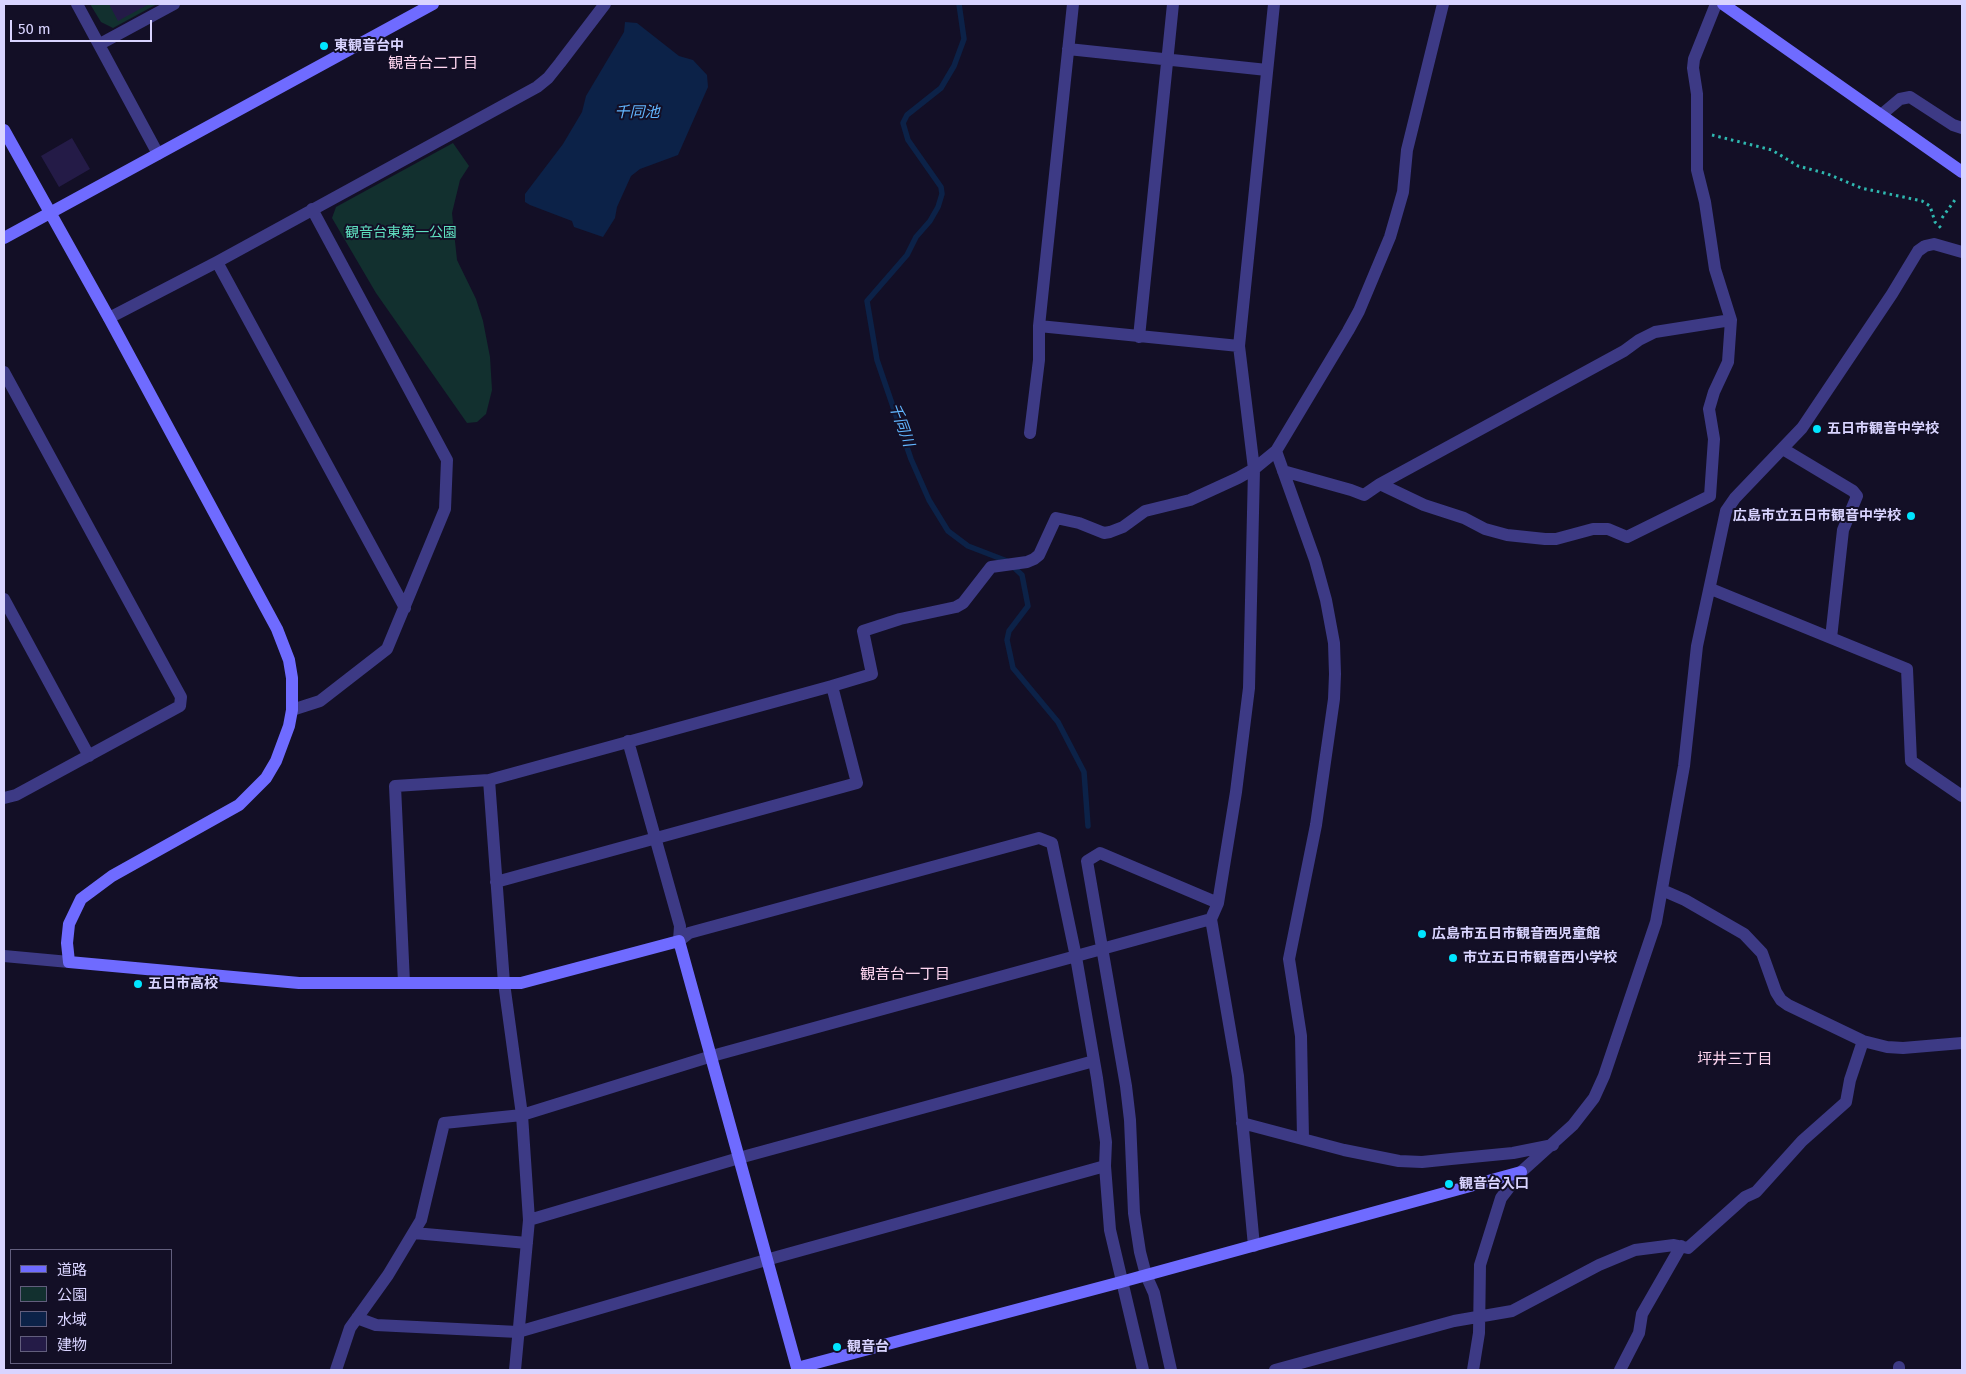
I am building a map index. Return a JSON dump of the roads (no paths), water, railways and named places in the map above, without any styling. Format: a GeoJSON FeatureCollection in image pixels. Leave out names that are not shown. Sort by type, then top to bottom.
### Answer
{"type":"FeatureCollection","features":[{"type":"Feature","properties":{"kind":"street"},"geometry":{"type":"LineString","coordinates":[[77,4],[158,154]]}},
{"type":"Feature","properties":{"kind":"street"},"geometry":{"type":"LineString","coordinates":[[100,44],[174,4]]}},
{"type":"Feature","properties":{"kind":"street"},"geometry":{"type":"LineString","coordinates":[[4,238],[433,4]]}},
{"type":"Feature","properties":{"kind":"street"},"geometry":{"type":"LineString","coordinates":[[109,318],[217,262],[537,87],[560,64],[605,4]]}},
{"type":"Feature","properties":{"kind":"street"},"geometry":{"type":"LineString","coordinates":[[1030,433],[1039,360],[1039,326],[1073,4]]}},
{"type":"Feature","properties":{"kind":"street"},"geometry":{"type":"LineString","coordinates":[[1139,336],[1173,4]]}},
{"type":"Feature","properties":{"kind":"street"},"geometry":{"type":"LineString","coordinates":[[1254,1246],[1238,1076],[1211,919],[1218,903],[1236,792],[1249,688],[1254,469],[1239,346],[1274,4]]}},
{"type":"Feature","properties":{"kind":"street"},"geometry":{"type":"LineString","coordinates":[[404,983],[395,786],[489,780],[872,674],[863,631],[900,618],[956,608],[963,603],[991,567],[1028,562],[1039,555],[1056,518],[1079,523],[1104,533],[1110,532],[1123,527],[1145,511],[1190,500],[1254,469],[1276,451],[1348,332],[1359,311],[1390,237],[1403,192],[1408,150],[1443,4]]}},
{"type":"Feature","properties":{"kind":"street"},"geometry":{"type":"LineString","coordinates":[[1710,496],[1714,439],[1709,409],[1714,392],[1728,362],[1731,320],[1715,269],[1705,202],[1697,170],[1698,94],[1693,64],[1716,4]]}},
{"type":"Feature","properties":{"kind":"street"},"geometry":{"type":"LineString","coordinates":[[1723,4],[1962,172]]}},
{"type":"Feature","properties":{"kind":"street"},"geometry":{"type":"LineString","coordinates":[[1068,49],[1168,58],[1267,70]]}},
{"type":"Feature","properties":{"kind":"street"},"geometry":{"type":"LineString","coordinates":[[1881,115],[1900,99],[1910,96],[1953,125],[1962,128]]}},
{"type":"Feature","properties":{"kind":"street"},"geometry":{"type":"LineString","coordinates":[[4,130],[49,214],[109,318],[277,629],[289,660],[292,678],[292,710],[289,726],[276,761],[266,778],[246,798],[222,816],[112,876],[81,899],[69,924],[67,943],[69,962]]}},
{"type":"Feature","properties":{"kind":"street"},"geometry":{"type":"LineString","coordinates":[[292,710],[320,701],[387,649],[444,509],[447,460],[312,209]]}},
{"type":"Feature","properties":{"kind":"street"},"geometry":{"type":"LineString","coordinates":[[1473,1370],[1479,1333],[1480,1265],[1501,1198],[1521,1172],[1573,1125],[1594,1098],[1604,1076],[1656,922],[1684,766],[1696,656],[1726,511],[1735,498],[1783,449],[1810,416],[1892,294],[1918,251],[1925,246],[1934,244],[1962,252]]}},
{"type":"Feature","properties":{"kind":"street"},"geometry":{"type":"LineString","coordinates":[[217,262],[405,608]]}},
{"type":"Feature","properties":{"kind":"street"},"geometry":{"type":"LineString","coordinates":[[1283,471],[1364,495],[1380,484],[1624,351],[1638,340],[1655,332],[1731,320]]}},
{"type":"Feature","properties":{"kind":"street"},"geometry":{"type":"LineString","coordinates":[[1039,326],[1239,346]]}},
{"type":"Feature","properties":{"kind":"street"},"geometry":{"type":"LineString","coordinates":[[4,374],[180,697],[180,706],[16,795],[4,798]]}},
{"type":"Feature","properties":{"kind":"street"},"geometry":{"type":"LineString","coordinates":[[1783,449],[1853,491],[1857,496],[1842,532],[1831,638]]}},
{"type":"Feature","properties":{"kind":"street"},"geometry":{"type":"LineString","coordinates":[[1276,451],[1305,529],[1326,600],[1334,643],[1336,674],[1316,825],[1289,960],[1301,1036],[1303,1138]]}},
{"type":"Feature","properties":{"kind":"street"},"geometry":{"type":"LineString","coordinates":[[1380,484],[1424,505],[1464,518],[1486,530],[1506,535],[1545,539],[1556,539],[1593,529],[1608,529],[1627,537],[1710,496]]}},
{"type":"Feature","properties":{"kind":"street"},"geometry":{"type":"LineString","coordinates":[[1710,496],[1726,511]]}},
{"type":"Feature","properties":{"kind":"street"},"geometry":{"type":"LineString","coordinates":[[1711,588],[1907,669],[1911,761],[1962,796]]}},
{"type":"Feature","properties":{"kind":"street"},"geometry":{"type":"LineString","coordinates":[[4,599],[89,756]]}},
{"type":"Feature","properties":{"kind":"street"},"geometry":{"type":"LineString","coordinates":[[496,882],[857,783],[832,686]]}},
{"type":"Feature","properties":{"kind":"street"},"geometry":{"type":"LineString","coordinates":[[628,741],[680,926],[679,941],[712,1056],[795,1370],[1521,1172]]}},
{"type":"Feature","properties":{"kind":"street"},"geometry":{"type":"LineString","coordinates":[[489,780],[504,983],[522,1115],[529,1220],[514,1370]]}},
{"type":"Feature","properties":{"kind":"street"},"geometry":{"type":"LineString","coordinates":[[4,956],[299,983],[521,983],[679,941],[689,934],[1039,838],[1052,843],[1076,957],[1106,1142],[1105,1166],[1110,1230],[1143,1370]]}},
{"type":"Feature","properties":{"kind":"street"},"geometry":{"type":"LineString","coordinates":[[1171,1370],[1154,1294],[1140,1252],[1134,1213],[1130,1120],[1126,1086],[1087,861],[1100,854],[1218,903]]}},
{"type":"Feature","properties":{"kind":"street"},"geometry":{"type":"LineString","coordinates":[[1662,890],[1685,900],[1744,934],[1762,953],[1776,992],[1781,1000],[1788,1005],[1862,1041],[1895,1048],[1962,1043]]}},
{"type":"Feature","properties":{"kind":"street"},"geometry":{"type":"LineString","coordinates":[[336,1370],[350,1328],[388,1275],[422,1220],[444,1123],[522,1115],[712,1056],[1211,919]]}},
{"type":"Feature","properties":{"kind":"street"},"geometry":{"type":"LineString","coordinates":[[1275,1370],[1454,1322],[1512,1310],[1599,1265],[1635,1250],[1655,1246],[1682,1246],[1688,1248],[1744,1198],[1756,1192],[1802,1142],[1846,1102],[1862,1041]]}},
{"type":"Feature","properties":{"kind":"street"},"geometry":{"type":"LineString","coordinates":[[529,1220],[739,1158],[1094,1061]]}},
{"type":"Feature","properties":{"kind":"street"},"geometry":{"type":"LineString","coordinates":[[1242,1123],[1372,1156],[1422,1162],[1513,1153],[1553,1145]]}},
{"type":"Feature","properties":{"kind":"street"},"geometry":{"type":"LineString","coordinates":[[357,1318],[376,1325],[518,1332],[766,1260],[1105,1166]]}},
{"type":"Feature","properties":{"kind":"street"},"geometry":{"type":"LineString","coordinates":[[414,1233],[526,1243]]}},
{"type":"Feature","properties":{"kind":"street"},"geometry":{"type":"LineString","coordinates":[[1620,1370],[1639,1333],[1642,1314],[1682,1246]]}},
{"type":"Feature","properties":{"kind":"water","name":"千同池"},"geometry":{"type":"Polygon","coordinates":[[[625,22],[637,23],[679,56],[693,60],[707,75],[708,87],[678,155],[640,169],[631,176],[617,207],[615,218],[603,237],[574,227],[572,221],[530,205],[525,202],[525,194],[563,144],[582,112],[586,96],[624,32],[625,22]]]}},
{"type":"Feature","properties":{"kind":"waterway","name":"千同川"},"geometry":{"type":"LineString","coordinates":[[959,4],[964,39],[954,66],[941,88],[907,115],[903,123],[908,140],[941,187],[942,194],[938,207],[930,221],[916,237],[907,255],[867,301],[877,360],[911,459],[929,500],[948,531],[968,546],[1007,561],[1022,575],[1028,606],[1009,631],[1007,640],[1013,668],[1058,722],[1084,772],[1088,826]]}},
{"type":"Feature","properties":{"kind":"place","name":"東観音台中"},"geometry":{"type":"Point","coordinates":[324,46]}},
{"type":"Feature","properties":{"kind":"place","name":"五日市観音中学校"},"geometry":{"type":"Point","coordinates":[1817,429]}},
{"type":"Feature","properties":{"kind":"place","name":"広島市立五日市観音中学校"},"geometry":{"type":"Point","coordinates":[1911,516]}},
{"type":"Feature","properties":{"kind":"place","name":"広島市五日市観音西児童館"},"geometry":{"type":"Point","coordinates":[1422,934]}},
{"type":"Feature","properties":{"kind":"place","name":"市立五日市観音西小学校"},"geometry":{"type":"Point","coordinates":[1453,958]}},
{"type":"Feature","properties":{"kind":"place","name":"五日市高校"},"geometry":{"type":"Point","coordinates":[138,984]}},
{"type":"Feature","properties":{"kind":"place","name":"観音台入口"},"geometry":{"type":"Point","coordinates":[1449,1184]}},
{"type":"Feature","properties":{"kind":"place","name":"観音台"},"geometry":{"type":"Point","coordinates":[837,1347]}},
{"type":"Feature","properties":{"kind":"district","name":"観音台二丁目"},"geometry":{"type":"Point","coordinates":[433,64]}},
{"type":"Feature","properties":{"kind":"district","name":"観音台一丁目"},"geometry":{"type":"Point","coordinates":[905,975]}},
{"type":"Feature","properties":{"kind":"district","name":"坪井三丁目"},"geometry":{"type":"Point","coordinates":[1735,1060]}},
{"type":"Feature","properties":{"kind":"park label","name":"観音台東第一公園"},"geometry":{"type":"Point","coordinates":[401,233]}}]}
